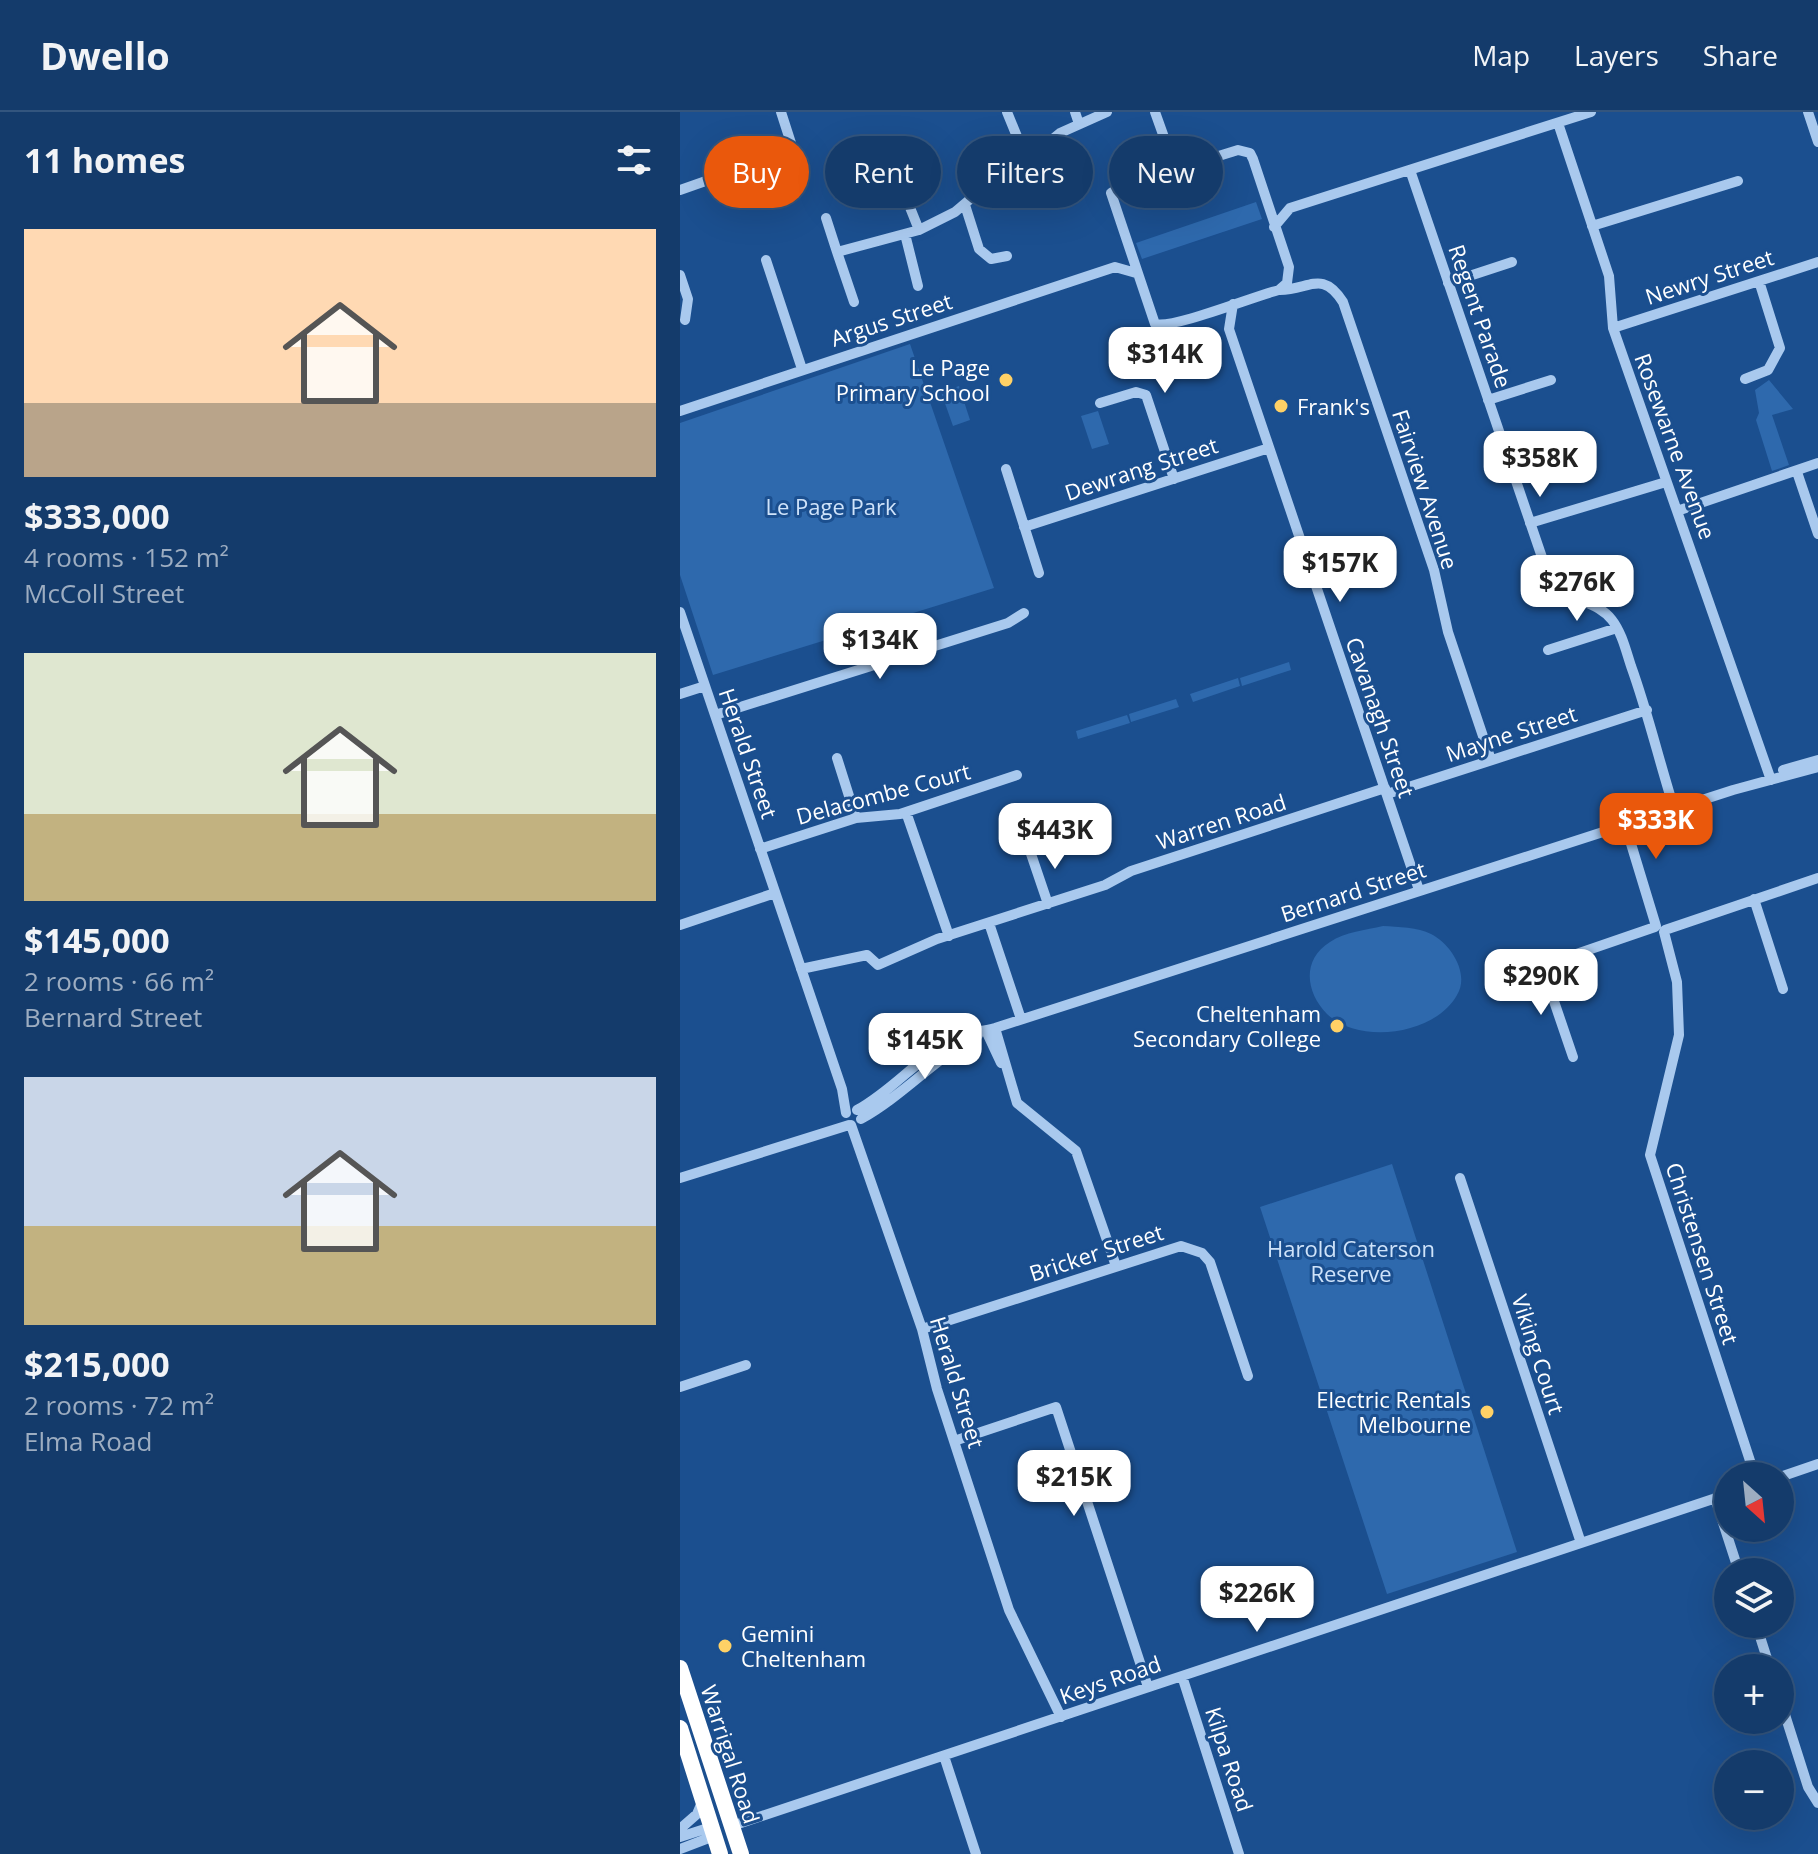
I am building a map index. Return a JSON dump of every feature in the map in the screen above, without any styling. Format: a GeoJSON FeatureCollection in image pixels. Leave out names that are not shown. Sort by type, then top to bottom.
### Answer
{"type":"FeatureCollection","features":[{"type":"Feature","properties":{"kind":"highway","name":"Warrigal Road"},"geometry":{"type":"LineString","coordinates":[[680,1668],[741,1854]]}},
{"type":"Feature","properties":{"kind":"highway","name":"Warrigal Road"},"geometry":{"type":"LineString","coordinates":[[680,1728],[713,1832],[712,1853]]}},
{"type":"Feature","properties":{"kind":"highway"},"geometry":{"type":"LineString","coordinates":[[713,1832],[732,1826]]}},
{"type":"Feature","properties":{"kind":"street"},"geometry":{"type":"LineString","coordinates":[[680,190],[788,152],[791,143],[781,112]]}},
{"type":"Feature","properties":{"kind":"street"},"geometry":{"type":"LineString","coordinates":[[1007,112],[1017,136]]}},
{"type":"Feature","properties":{"kind":"street"},"geometry":{"type":"LineString","coordinates":[[1075,112],[1079,124]]}},
{"type":"Feature","properties":{"kind":"street"},"geometry":{"type":"LineString","coordinates":[[1056,136],[1107,112]]}},
{"type":"Feature","properties":{"kind":"street"},"geometry":{"type":"LineString","coordinates":[[1155,112],[1164,136]]}},
{"type":"Feature","properties":{"kind":"street"},"geometry":{"type":"LineString","coordinates":[[1274,227],[1290,208],[1591,112]]}},
{"type":"Feature","properties":{"kind":"street"},"geometry":{"type":"LineString","coordinates":[[1808,112],[1818,142]]}},
{"type":"Feature","properties":{"kind":"street","name":"Rosewarne Avenue"},"geometry":{"type":"LineString","coordinates":[[1558,123],[1609,276],[1613,328],[1770,777]]}},
{"type":"Feature","properties":{"kind":"street"},"geometry":{"type":"LineString","coordinates":[[1223,156],[1244,150],[1253,159],[1289,267],[1287,283],[1279,290]]}},
{"type":"Feature","properties":{"kind":"street","name":"Regent Parade"},"geometry":{"type":"LineString","coordinates":[[1410,170],[1553,582],[1570,598],[1604,613],[1617,628]]}},
{"type":"Feature","properties":{"kind":"street"},"geometry":{"type":"LineString","coordinates":[[1592,226],[1738,181]]}},
{"type":"Feature","properties":{"kind":"street"},"geometry":{"type":"LineString","coordinates":[[1266,200],[1290,208]]}},
{"type":"Feature","properties":{"kind":"street"},"geometry":{"type":"LineString","coordinates":[[910,208],[919,230]]}},
{"type":"Feature","properties":{"kind":"street"},"geometry":{"type":"LineString","coordinates":[[837,252],[919,230],[959,208]]}},
{"type":"Feature","properties":{"kind":"street"},"geometry":{"type":"LineString","coordinates":[[966,208],[979,249],[991,259],[1007,256]]}},
{"type":"Feature","properties":{"kind":"street"},"geometry":{"type":"LineString","coordinates":[[1116,208],[1155,324],[1164,326],[1310,283]]}},
{"type":"Feature","properties":{"kind":"street"},"geometry":{"type":"LineString","coordinates":[[826,218],[854,302]]}},
{"type":"Feature","properties":{"kind":"street"},"geometry":{"type":"LineString","coordinates":[[905,234],[918,286]]}},
{"type":"Feature","properties":{"kind":"street"},"geometry":{"type":"LineString","coordinates":[[1128,249],[1115,267],[1136,273]]}},
{"type":"Feature","properties":{"kind":"street"},"geometry":{"type":"LineString","coordinates":[[766,260],[802,369]]}},
{"type":"Feature","properties":{"kind":"street"},"geometry":{"type":"LineString","coordinates":[[1448,283],[1512,262]]}},
{"type":"Feature","properties":{"kind":"street","name":"Newry Street"},"geometry":{"type":"LineString","coordinates":[[1613,328],[1818,262]]}},
{"type":"Feature","properties":{"kind":"street","name":"Argus Street"},"geometry":{"type":"LineString","coordinates":[[680,411],[1115,267]]}},
{"type":"Feature","properties":{"kind":"street","name":"Fairview Avenue"},"geometry":{"type":"LineString","coordinates":[[1289,267],[1296,277],[1310,283],[1327,284],[1343,302],[1434,570],[1448,632],[1491,760]]}},
{"type":"Feature","properties":{"kind":"street"},"geometry":{"type":"LineString","coordinates":[[680,275],[688,299],[685,320]]}},
{"type":"Feature","properties":{"kind":"street"},"geometry":{"type":"LineString","coordinates":[[1745,379],[1768,370],[1780,348],[1759,281]]}},
{"type":"Feature","properties":{"kind":"street","name":"Cavanagh Street"},"geometry":{"type":"LineString","coordinates":[[1229,329],[1233,304]]}},
{"type":"Feature","properties":{"kind":"street","name":"Cavanagh Street"},"geometry":{"type":"LineString","coordinates":[[1210,310],[1229,329],[1419,890]]}},
{"type":"Feature","properties":{"kind":"street"},"geometry":{"type":"LineString","coordinates":[[1488,400],[1551,380]]}},
{"type":"Feature","properties":{"kind":"street"},"geometry":{"type":"LineString","coordinates":[[1100,403],[1136,392],[1146,395],[1174,479]]}},
{"type":"Feature","properties":{"kind":"street","name":"Dewrang Street"},"geometry":{"type":"LineString","coordinates":[[1024,527],[1269,448]]}},
{"type":"Feature","properties":{"kind":"street"},"geometry":{"type":"LineString","coordinates":[[1677,511],[1818,463]]}},
{"type":"Feature","properties":{"kind":"street"},"geometry":{"type":"LineString","coordinates":[[1006,469],[1039,573]]}},
{"type":"Feature","properties":{"kind":"street"},"geometry":{"type":"LineString","coordinates":[[1797,472],[1818,534]]}},
{"type":"Feature","properties":{"kind":"street"},"geometry":{"type":"LineString","coordinates":[[1530,523],[1666,482]]}},
{"type":"Feature","properties":{"kind":"street","name":"Herald Street"},"geometry":{"type":"LineString","coordinates":[[680,612],[853,1118],[1009,1610],[1061,1717]]}},
{"type":"Feature","properties":{"kind":"street"},"geometry":{"type":"LineString","coordinates":[[715,715],[1008,623],[1024,613]]}},
{"type":"Feature","properties":{"kind":"street"},"geometry":{"type":"LineString","coordinates":[[1548,650],[1617,628],[1647,710],[1674,808]]}},
{"type":"Feature","properties":{"kind":"street"},"geometry":{"type":"LineString","coordinates":[[680,694],[705,686]]}},
{"type":"Feature","properties":{"kind":"street","name":"Mayne Street"},"geometry":{"type":"LineString","coordinates":[[1386,791],[1647,710]]}},
{"type":"Feature","properties":{"kind":"street"},"geometry":{"type":"LineString","coordinates":[[837,758],[856,818]]}},
{"type":"Feature","properties":{"kind":"street","name":"Bernard Street"},"geometry":{"type":"LineString","coordinates":[[680,1178],[853,1118],[902,1094],[947,1053],[991,1029],[1770,777],[1816,767]]}},
{"type":"Feature","properties":{"kind":"street","name":"Delacombe Court"},"geometry":{"type":"LineString","coordinates":[[760,849],[856,818],[906,812],[1017,775]]}},
{"type":"Feature","properties":{"kind":"street","name":"Warren Road"},"geometry":{"type":"LineString","coordinates":[[801,969],[867,955],[878,965],[949,936],[1105,885],[1131,871],[1386,791]]}},
{"type":"Feature","properties":{"kind":"street"},"geometry":{"type":"LineString","coordinates":[[906,812],[949,936]]}},
{"type":"Feature","properties":{"kind":"street","name":"Christensen Street"},"geometry":{"type":"LineString","coordinates":[[1625,824],[1677,982],[1679,1035],[1650,1155],[1750,1462]]}},
{"type":"Feature","properties":{"kind":"street"},"geometry":{"type":"LineString","coordinates":[[1029,848],[1048,904]]}},
{"type":"Feature","properties":{"kind":"street"},"geometry":{"type":"LineString","coordinates":[[1495,982],[1818,878]]}},
{"type":"Feature","properties":{"kind":"street"},"geometry":{"type":"LineString","coordinates":[[680,925],[775,893]]}},
{"type":"Feature","properties":{"kind":"street"},"geometry":{"type":"LineString","coordinates":[[1754,899],[1783,989]]}},
{"type":"Feature","properties":{"kind":"street"},"geometry":{"type":"LineString","coordinates":[[989,923],[1021,1019]]}},
{"type":"Feature","properties":{"kind":"street"},"geometry":{"type":"LineString","coordinates":[[1542,966],[1573,1057]]}},
{"type":"Feature","properties":{"kind":"street"},"geometry":{"type":"LineString","coordinates":[[991,1029],[1020,1107],[1074,1147],[1116,1266]]}},
{"type":"Feature","properties":{"kind":"street","name":"Viking Court"},"geometry":{"type":"LineString","coordinates":[[1460,1178],[1581,1543]]}},
{"type":"Feature","properties":{"kind":"street","name":"Bricker Street"},"geometry":{"type":"LineString","coordinates":[[922,1329],[1176,1246],[1205,1255],[1248,1376]]}},
{"type":"Feature","properties":{"kind":"street"},"geometry":{"type":"LineString","coordinates":[[680,1387],[746,1365]]}},
{"type":"Feature","properties":{"kind":"street"},"geometry":{"type":"LineString","coordinates":[[954,1441],[1056,1407],[1148,1687]]}},
{"type":"Feature","properties":{"kind":"street"},"geometry":{"type":"LineString","coordinates":[[1794,1472],[1818,1464]]}},
{"type":"Feature","properties":{"kind":"street","name":"Keys Road"},"geometry":{"type":"LineString","coordinates":[[732,1826],[1714,1498]]}},
{"type":"Feature","properties":{"kind":"street","name":"Kilpa Road"},"geometry":{"type":"LineString","coordinates":[[1182,1676],[1239,1854]]}},
{"type":"Feature","properties":{"kind":"street"},"geometry":{"type":"LineString","coordinates":[[1791,1734],[1808,1787],[1818,1803]]}},
{"type":"Feature","properties":{"kind":"street"},"geometry":{"type":"LineString","coordinates":[[944,1756],[976,1854]]}},
{"type":"Feature","properties":{"kind":"street"},"geometry":{"type":"LineString","coordinates":[[680,1829],[696,1816],[703,1800]]}},
{"type":"Feature","properties":{"kind":"street"},"geometry":{"type":"LineString","coordinates":[[681,1844],[713,1832]]}},
{"type":"Feature","properties":{"kind":"street"},"geometry":{"type":"LineString","coordinates":[[681,1844],[712,1853]]}},
{"type":"Feature","properties":{"kind":"green space"},"geometry":{"type":"Polygon","coordinates":[[[1256,202],[1262,219],[1142,259],[1136,243],[1256,202]]]}},
{"type":"Feature","properties":{"kind":"green space","name":"Le Page Park"},"geometry":{"type":"Polygon","coordinates":[[[910,344],[994,588],[713,675],[680,575],[680,423],[910,344]]]}},
{"type":"Feature","properties":{"kind":"green space"},"geometry":{"type":"Polygon","coordinates":[[[1769,380],[1793,409],[1772,415],[1789,465],[1772,471],[1756,420],[1759,413],[1755,390],[1769,380]]]}},
{"type":"Feature","properties":{"kind":"green space"},"geometry":{"type":"Polygon","coordinates":[[[959,386],[970,420],[953,426],[941,392],[959,386]]]}},
{"type":"Feature","properties":{"kind":"green space"},"geometry":{"type":"Polygon","coordinates":[[[1098,411],[1109,444],[1092,449],[1081,416],[1098,411]]]}},
{"type":"Feature","properties":{"kind":"green space"},"geometry":{"type":"Polygon","coordinates":[[[1289,662],[1291,670],[1242,686],[1240,678],[1289,662]]]}},
{"type":"Feature","properties":{"kind":"green space"},"geometry":{"type":"Polygon","coordinates":[[[1238,678],[1240,686],[1193,702],[1190,694],[1238,678]]]}},
{"type":"Feature","properties":{"kind":"green space"},"geometry":{"type":"Polygon","coordinates":[[[1176,699],[1179,707],[1131,722],[1129,714],[1176,699]]]}},
{"type":"Feature","properties":{"kind":"green space"},"geometry":{"type":"Polygon","coordinates":[[[1127,715],[1130,723],[1078,739],[1076,731],[1127,715]]]}},
{"type":"Feature","properties":{"kind":"green space"},"geometry":{"type":"Polygon","coordinates":[[[1383,926],[1420,930],[1438,939],[1456,960],[1460,969],[1460,987],[1446,1009],[1415,1027],[1396,1031],[1358,1030],[1341,1024],[1320,1006],[1311,987],[1311,967],[1314,958],[1330,942],[1383,926]]]}},
{"type":"Feature","properties":{"kind":"green space","name":"Harold Caterson Reserve"},"geometry":{"type":"Polygon","coordinates":[[[1392,1164],[1517,1552],[1387,1594],[1260,1207],[1392,1164]]]}},
{"type":"Feature","properties":{"kind":"place","name":"Le Page Primary School"},"geometry":{"type":"Point","coordinates":[1006,380]}},
{"type":"Feature","properties":{"kind":"place","name":"Frank's"},"geometry":{"type":"Point","coordinates":[1281,406]}},
{"type":"Feature","properties":{"kind":"place","name":"Cheltenham Secondary College"},"geometry":{"type":"Point","coordinates":[1337,1026]}},
{"type":"Feature","properties":{"kind":"place","name":"Electric Rentals Melbourne"},"geometry":{"type":"Point","coordinates":[1487,1412]}},
{"type":"Feature","properties":{"kind":"place","name":"Gemini Cheltenham"},"geometry":{"type":"Point","coordinates":[725,1646]}}]}
